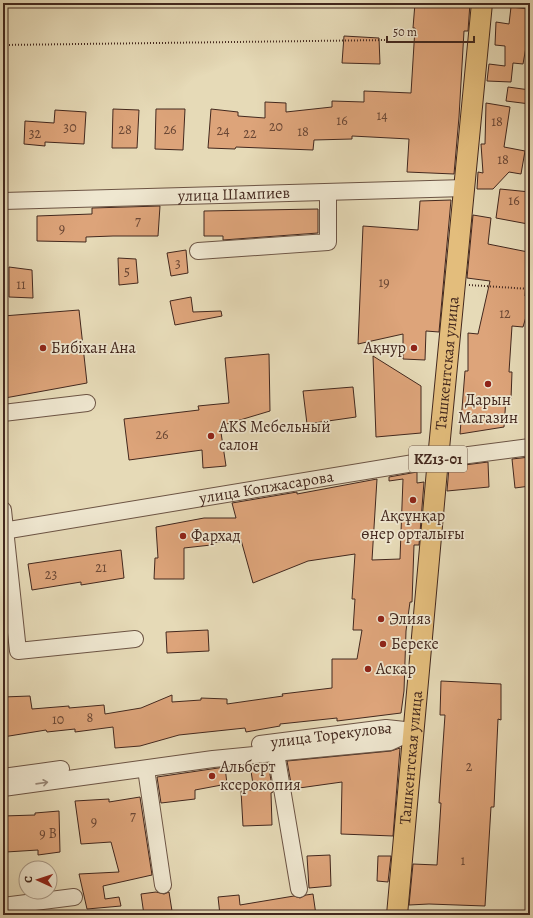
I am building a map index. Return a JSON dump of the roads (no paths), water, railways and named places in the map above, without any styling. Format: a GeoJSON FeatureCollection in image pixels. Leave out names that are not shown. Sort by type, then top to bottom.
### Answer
{"type":"FeatureCollection","features":[{"type":"Feature","properties":{"kind":"main road","name":"Ташкентская улица"},"geometry":{"type":"LineString","coordinates":[[398,915],[438,458],[482,3]]}},
{"type":"Feature","properties":{"kind":"street","name":"улица Шампиев"},"geometry":{"type":"LineString","coordinates":[[3,201],[465,188]]}},
{"type":"Feature","properties":{"kind":"street"},"geometry":{"type":"LineString","coordinates":[[198,251],[328,242],[328,192]]}},
{"type":"Feature","properties":{"kind":"street"},"geometry":{"type":"LineString","coordinates":[[3,413],[87,403]]}},
{"type":"Feature","properties":{"kind":"street","name":"улица Копжасарова"},"geometry":{"type":"LineString","coordinates":[[4,531],[438,458],[530,447]]}},
{"type":"Feature","properties":{"kind":"street"},"geometry":{"type":"LineString","coordinates":[[3,510],[4,531],[18,651],[135,639]]}},
{"type":"Feature","properties":{"kind":"street","name":"улица Торекулова"},"geometry":{"type":"LineString","coordinates":[[3,777],[386,728],[414,731]]}},
{"type":"Feature","properties":{"kind":"street","name":"улица Торекулова"},"geometry":{"type":"LineString","coordinates":[[3,788],[213,760],[390,742],[414,731]]}},
{"type":"Feature","properties":{"kind":"street"},"geometry":{"type":"LineString","coordinates":[[276,753],[300,889]]}},
{"type":"Feature","properties":{"kind":"street"},"geometry":{"type":"LineString","coordinates":[[146,769],[163,885]]}},
{"type":"Feature","properties":{"kind":"street"},"geometry":{"type":"LineString","coordinates":[[3,906],[74,897]]}},
{"type":"Feature","properties":{"kind":"place","name":"Бибіхан Ана"},"geometry":{"type":"Point","coordinates":[43,348]}},
{"type":"Feature","properties":{"kind":"place","name":"Ақнур"},"geometry":{"type":"Point","coordinates":[414,348]}},
{"type":"Feature","properties":{"kind":"place","name":"Дарын Магазин"},"geometry":{"type":"Point","coordinates":[488,384]}},
{"type":"Feature","properties":{"kind":"place","name":"AKS Мебельный салон"},"geometry":{"type":"Point","coordinates":[211,436]}},
{"type":"Feature","properties":{"kind":"place","name":"Ақсұнқар өнер орталығы"},"geometry":{"type":"Point","coordinates":[413,500]}},
{"type":"Feature","properties":{"kind":"place","name":"Фархад"},"geometry":{"type":"Point","coordinates":[183,536]}},
{"type":"Feature","properties":{"kind":"place","name":"Элияз"},"geometry":{"type":"Point","coordinates":[381,619]}},
{"type":"Feature","properties":{"kind":"place","name":"Береке"},"geometry":{"type":"Point","coordinates":[383,644]}},
{"type":"Feature","properties":{"kind":"place","name":"Аскар"},"geometry":{"type":"Point","coordinates":[368,669]}},
{"type":"Feature","properties":{"kind":"place","name":"Альберт ксерокопия"},"geometry":{"type":"Point","coordinates":[212,776]}}]}
